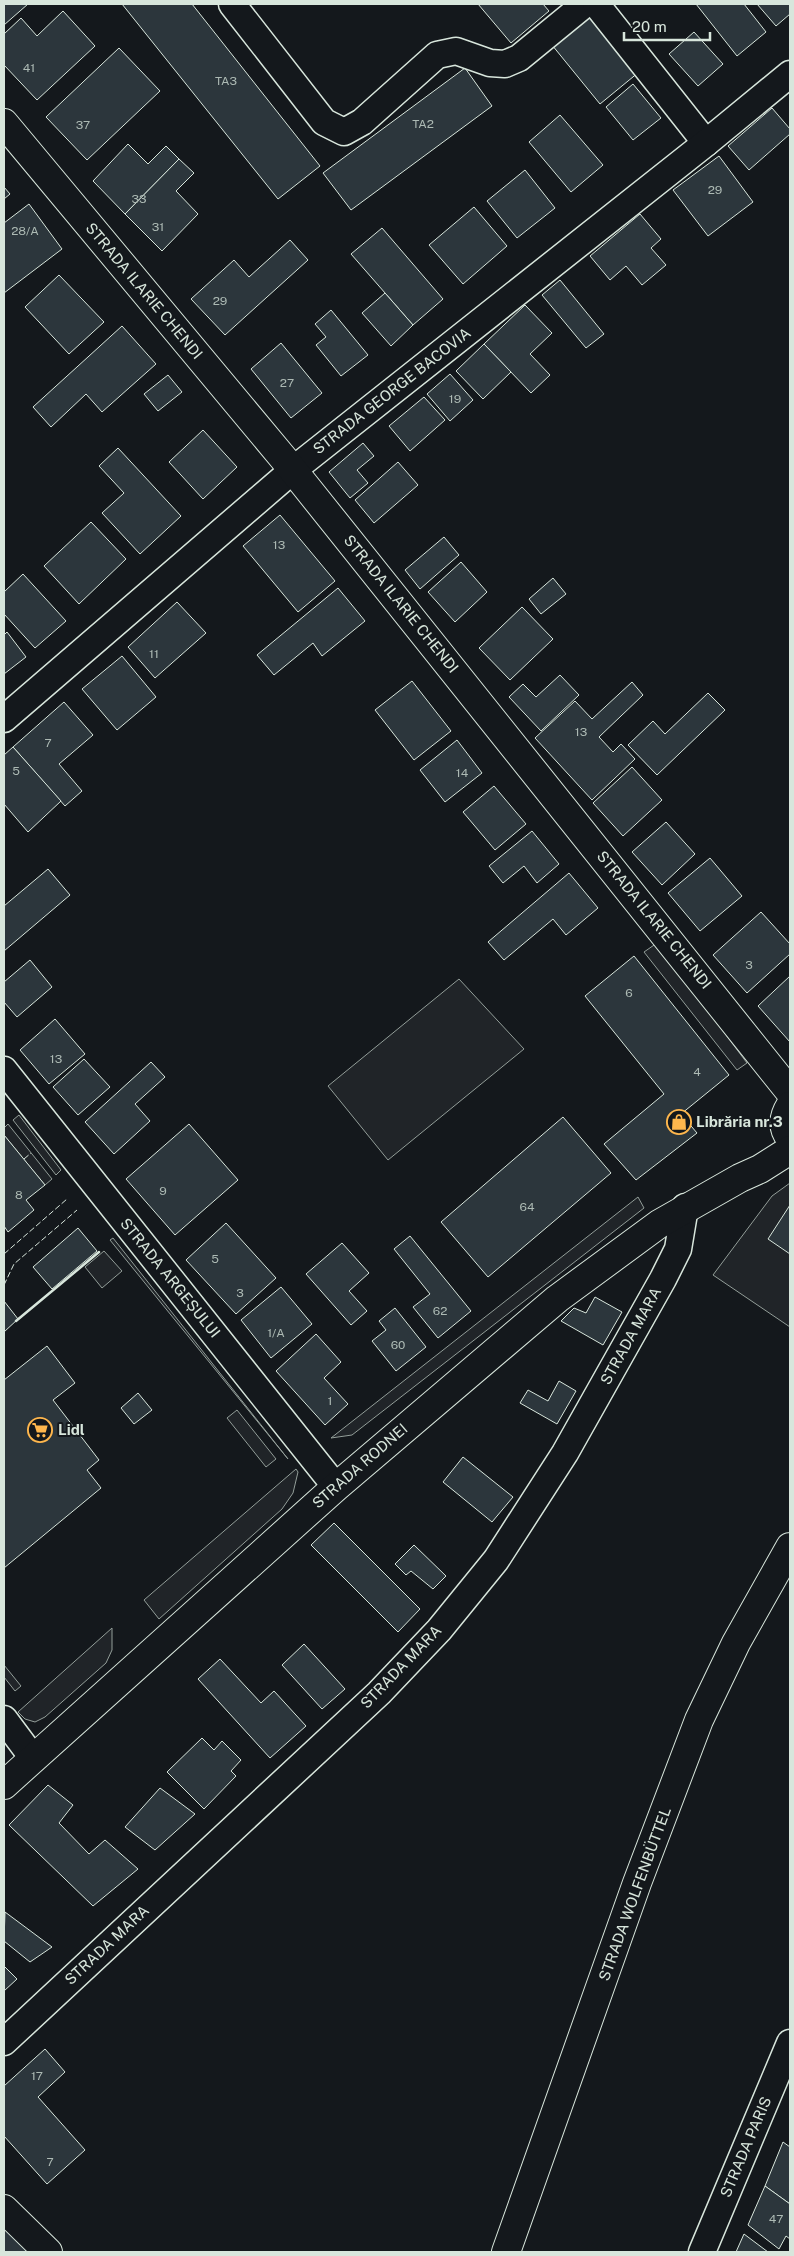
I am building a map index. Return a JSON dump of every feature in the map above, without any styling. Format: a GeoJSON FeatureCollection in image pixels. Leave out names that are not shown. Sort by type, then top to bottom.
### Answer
{"type":"FeatureCollection","features":[{"type":"Feature","properties":{"kind":"main road","name":"STRADA ILARIE CHENDI"},"geometry":{"type":"LineString","coordinates":[[4,123],[293,470],[790,1092]]}},
{"type":"Feature","properties":{"kind":"main road","name":"STRADA RODNEI"},"geometry":{"type":"LineString","coordinates":[[4,1785],[336,1487],[557,1299],[659,1224],[740,1178],[772,1150],[789,1131]]}},
{"type":"Feature","properties":{"kind":"main road","name":"STRADA WOLFENBÜTTEL"},"geometry":{"type":"LineString","coordinates":[[506,2252],[634,1893],[699,1720],[736,1643],[790,1547]]}},
{"type":"Feature","properties":{"kind":"main road"},"geometry":{"type":"LineString","coordinates":[[4,2209],[48,2252]]}},
{"type":"Feature","properties":{"kind":"street"},"geometry":{"type":"LineString","coordinates":[[232,4],[324,122],[344,132],[362,122],[437,55],[456,51],[490,62],[505,64],[519,58],[585,4]]}},
{"type":"Feature","properties":{"kind":"street"},"geometry":{"type":"LineString","coordinates":[[596,4],[706,144]]}},
{"type":"Feature","properties":{"kind":"street","name":"STRADA GEORGE BACOVIA"},"geometry":{"type":"LineString","coordinates":[[4,719],[293,470],[706,144],[790,74]]}},
{"type":"Feature","properties":{"kind":"street","name":"STRADA ARGEȘULUI"},"geometry":{"type":"LineString","coordinates":[[4,1070],[336,1487]]}},
{"type":"Feature","properties":{"kind":"street","name":"STRADA MARA"},"geometry":{"type":"LineString","coordinates":[[4,2042],[378,1692],[439,1630],[477,1584],[496,1560],[536,1501],[659,1287],[678,1248],[685,1208]]}},
{"type":"Feature","properties":{"kind":"street"},"geometry":{"type":"LineString","coordinates":[[4,1719],[33,1758]]}},
{"type":"Feature","properties":{"kind":"street","name":"STRADA PARIS"},"geometry":{"type":"LineString","coordinates":[[702,2252],[790,2042]]}},
{"type":"Feature","properties":{"kind":"shaded area"},"geometry":{"type":"Polygon","coordinates":[[[657,943],[747,1063],[737,1070],[644,952],[657,943]]]}},
{"type":"Feature","properties":{"kind":"shaded area"},"geometry":{"type":"Polygon","coordinates":[[[459,979],[524,1049],[388,1160],[328,1086],[459,979]]]}},
{"type":"Feature","properties":{"kind":"shaded area"},"geometry":{"type":"Polygon","coordinates":[[[19,1115],[61,1170],[56,1175],[13,1120],[19,1115]]]}},
{"type":"Feature","properties":{"kind":"shaded area"},"geometry":{"type":"Polygon","coordinates":[[[8,1124],[52,1179],[45,1185],[4,1135],[4,1128],[8,1124]]]}},
{"type":"Feature","properties":{"kind":"shaded area"},"geometry":{"type":"Polygon","coordinates":[[[790,1183],[790,1327],[713,1275],[772,1196],[790,1183]]]}},
{"type":"Feature","properties":{"kind":"shaded area"},"geometry":{"type":"Polygon","coordinates":[[[638,1197],[644,1208],[352,1435],[331,1438],[638,1197]]]}},
{"type":"Feature","properties":{"kind":"shaded area"},"geometry":{"type":"Polygon","coordinates":[[[113,1238],[288,1459],[110,1240],[113,1238]]]}},
{"type":"Feature","properties":{"kind":"shaded area"},"geometry":{"type":"Polygon","coordinates":[[[104,1251],[122,1271],[102,1288],[85,1267],[104,1251]]]}},
{"type":"Feature","properties":{"kind":"shaded area"},"geometry":{"type":"Polygon","coordinates":[[[237,1410],[276,1459],[266,1467],[227,1418],[237,1410]]]}},
{"type":"Feature","properties":{"kind":"shaded area"},"geometry":{"type":"Polygon","coordinates":[[[296,1469],[298,1472],[293,1493],[282,1509],[159,1619],[144,1600],[296,1469]]]}},
{"type":"Feature","properties":{"kind":"shaded area"},"geometry":{"type":"Polygon","coordinates":[[[112,1628],[112,1650],[106,1663],[45,1717],[35,1722],[25,1719],[18,1712],[112,1628]]]}},
{"type":"Feature","properties":{"kind":"shaded area"},"geometry":{"type":"Polygon","coordinates":[[[4,1665],[21,1686],[15,1691],[4,1677],[4,1665]]]}},
{"type":"Feature","properties":{"kind":"building"},"geometry":{"type":"Polygon","coordinates":[[[4,4],[28,4],[4,25],[4,4]]]}},
{"type":"Feature","properties":{"kind":"building"},"geometry":{"type":"Polygon","coordinates":[[[122,4],[192,4],[320,166],[278,199],[122,4]]]}},
{"type":"Feature","properties":{"kind":"building"},"geometry":{"type":"Polygon","coordinates":[[[478,4],[543,4],[549,11],[511,43],[478,4]]]}},
{"type":"Feature","properties":{"kind":"building"},"geometry":{"type":"Polygon","coordinates":[[[696,4],[744,4],[766,32],[737,56],[696,4]]]}},
{"type":"Feature","properties":{"kind":"building"},"geometry":{"type":"Polygon","coordinates":[[[757,4],[790,4],[790,14],[776,26],[757,4]]]}},
{"type":"Feature","properties":{"kind":"building"},"geometry":{"type":"Polygon","coordinates":[[[63,11],[95,46],[37,100],[4,65],[4,34],[21,18],[37,36],[63,11]]]}},
{"type":"Feature","properties":{"kind":"building"},"geometry":{"type":"Polygon","coordinates":[[[592,13],[639,72],[600,104],[552,45],[592,13]]]}},
{"type":"Feature","properties":{"kind":"building"},"geometry":{"type":"Polygon","coordinates":[[[694,32],[723,64],[698,86],[669,54],[694,32]]]}},
{"type":"Feature","properties":{"kind":"building"},"geometry":{"type":"Polygon","coordinates":[[[119,48],[160,91],[87,160],[46,117],[119,48]]]}},
{"type":"Feature","properties":{"kind":"building"},"geometry":{"type":"Polygon","coordinates":[[[465,68],[492,106],[351,210],[323,173],[465,68]]]}},
{"type":"Feature","properties":{"kind":"building"},"geometry":{"type":"Polygon","coordinates":[[[633,84],[661,118],[633,140],[606,107],[633,84]]]}},
{"type":"Feature","properties":{"kind":"building"},"geometry":{"type":"Polygon","coordinates":[[[772,108],[790,129],[790,134],[749,170],[728,146],[772,108]]]}},
{"type":"Feature","properties":{"kind":"building"},"geometry":{"type":"Polygon","coordinates":[[[560,115],[603,165],[571,192],[529,142],[560,115]]]}},
{"type":"Feature","properties":{"kind":"building"},"geometry":{"type":"Polygon","coordinates":[[[128,144],[148,164],[166,146],[179,159],[125,214],[93,181],[128,144]]]}},
{"type":"Feature","properties":{"kind":"building"},"geometry":{"type":"Polygon","coordinates":[[[719,156],[753,202],[708,236],[673,190],[719,156]]]}},
{"type":"Feature","properties":{"kind":"building"},"geometry":{"type":"Polygon","coordinates":[[[179,159],[194,173],[176,191],[198,214],[162,251],[125,214],[179,159]]]}},
{"type":"Feature","properties":{"kind":"building"},"geometry":{"type":"Polygon","coordinates":[[[525,170],[555,208],[517,238],[487,201],[525,170]]]}},
{"type":"Feature","properties":{"kind":"building"},"geometry":{"type":"Polygon","coordinates":[[[4,187],[10,194],[4,199],[4,187]]]}},
{"type":"Feature","properties":{"kind":"building"},"geometry":{"type":"Polygon","coordinates":[[[29,204],[62,249],[4,293],[4,223],[29,204]]]}},
{"type":"Feature","properties":{"kind":"building"},"geometry":{"type":"Polygon","coordinates":[[[474,207],[507,246],[463,284],[429,245],[474,207]]]}},
{"type":"Feature","properties":{"kind":"building"},"geometry":{"type":"Polygon","coordinates":[[[640,214],[661,239],[651,248],[666,265],[642,285],[626,266],[610,280],[590,256],[640,214]]]}},
{"type":"Feature","properties":{"kind":"building"},"geometry":{"type":"Polygon","coordinates":[[[382,228],[443,299],[413,325],[351,254],[382,228]]]}},
{"type":"Feature","properties":{"kind":"building"},"geometry":{"type":"Polygon","coordinates":[[[290,240],[308,260],[225,335],[191,299],[234,260],[249,277],[290,240]]]}},
{"type":"Feature","properties":{"kind":"building"},"geometry":{"type":"Polygon","coordinates":[[[59,275],[104,322],[69,354],[25,307],[59,275]]]}},
{"type":"Feature","properties":{"kind":"building"},"geometry":{"type":"Polygon","coordinates":[[[560,280],[604,334],[586,348],[542,295],[560,280]]]}},
{"type":"Feature","properties":{"kind":"building"},"geometry":{"type":"Polygon","coordinates":[[[385,293],[413,325],[391,346],[362,313],[385,293]]]}},
{"type":"Feature","properties":{"kind":"building"},"geometry":{"type":"Polygon","coordinates":[[[525,305],[552,333],[530,354],[550,375],[531,393],[484,344],[525,305]]]}},
{"type":"Feature","properties":{"kind":"building"},"geometry":{"type":"Polygon","coordinates":[[[331,310],[368,355],[341,376],[316,345],[326,337],[315,324],[331,310]]]}},
{"type":"Feature","properties":{"kind":"building"},"geometry":{"type":"Polygon","coordinates":[[[122,326],[156,364],[102,412],[86,394],[51,427],[33,407],[122,326]]]}},
{"type":"Feature","properties":{"kind":"building"},"geometry":{"type":"Polygon","coordinates":[[[281,343],[322,393],[291,418],[251,369],[281,343]]]}},
{"type":"Feature","properties":{"kind":"building"},"geometry":{"type":"Polygon","coordinates":[[[484,344],[511,372],[483,399],[456,371],[484,344]]]}},
{"type":"Feature","properties":{"kind":"building"},"geometry":{"type":"Polygon","coordinates":[[[450,374],[473,400],[450,421],[427,394],[450,374]]]}},
{"type":"Feature","properties":{"kind":"building"},"geometry":{"type":"Polygon","coordinates":[[[168,375],[182,392],[158,411],[144,394],[168,375]]]}},
{"type":"Feature","properties":{"kind":"building"},"geometry":{"type":"Polygon","coordinates":[[[424,397],[445,420],[410,451],[389,426],[424,397]]]}},
{"type":"Feature","properties":{"kind":"building"},"geometry":{"type":"Polygon","coordinates":[[[203,430],[237,467],[203,499],[169,462],[203,430]]]}},
{"type":"Feature","properties":{"kind":"building"},"geometry":{"type":"Polygon","coordinates":[[[363,443],[374,456],[357,470],[368,483],[350,498],[329,472],[363,443]]]}},
{"type":"Feature","properties":{"kind":"building"},"geometry":{"type":"Polygon","coordinates":[[[118,448],[181,516],[140,554],[102,513],[124,493],[99,466],[118,448]]]}},
{"type":"Feature","properties":{"kind":"building"},"geometry":{"type":"Polygon","coordinates":[[[398,462],[418,485],[374,523],[355,500],[398,462]]]}},
{"type":"Feature","properties":{"kind":"building"},"geometry":{"type":"Polygon","coordinates":[[[280,515],[335,581],[298,612],[243,546],[280,515]]]}},
{"type":"Feature","properties":{"kind":"building"},"geometry":{"type":"Polygon","coordinates":[[[91,522],[126,559],[79,604],[44,566],[91,522]]]}},
{"type":"Feature","properties":{"kind":"building"},"geometry":{"type":"Polygon","coordinates":[[[444,537],[459,555],[420,589],[405,570],[444,537]]]}},
{"type":"Feature","properties":{"kind":"building"},"geometry":{"type":"Polygon","coordinates":[[[461,562],[487,592],[455,622],[428,592],[461,562]]]}},
{"type":"Feature","properties":{"kind":"building"},"geometry":{"type":"Polygon","coordinates":[[[23,574],[66,621],[35,648],[4,614],[4,592],[23,574]]]}},
{"type":"Feature","properties":{"kind":"building"},"geometry":{"type":"Polygon","coordinates":[[[553,578],[566,594],[541,614],[529,599],[553,578]]]}},
{"type":"Feature","properties":{"kind":"building"},"geometry":{"type":"Polygon","coordinates":[[[338,588],[365,621],[322,656],[313,643],[274,675],[257,655],[338,588]]]}},
{"type":"Feature","properties":{"kind":"building"},"geometry":{"type":"Polygon","coordinates":[[[177,602],[206,633],[155,678],[128,647],[177,602]]]}},
{"type":"Feature","properties":{"kind":"building"},"geometry":{"type":"Polygon","coordinates":[[[522,607],[553,639],[510,680],[479,648],[522,607]]]}},
{"type":"Feature","properties":{"kind":"building"},"geometry":{"type":"Polygon","coordinates":[[[7,632],[26,657],[4,674],[4,635],[7,632]]]}},
{"type":"Feature","properties":{"kind":"building"},"geometry":{"type":"Polygon","coordinates":[[[122,656],[156,697],[117,730],[82,689],[122,656]]]}},
{"type":"Feature","properties":{"kind":"building"},"geometry":{"type":"Polygon","coordinates":[[[560,675],[579,695],[541,731],[509,697],[523,684],[536,697],[560,675]]]}},
{"type":"Feature","properties":{"kind":"building"},"geometry":{"type":"Polygon","coordinates":[[[412,681],[451,731],[414,760],[375,710],[412,681]]]}},
{"type":"Feature","properties":{"kind":"building"},"geometry":{"type":"Polygon","coordinates":[[[632,682],[643,695],[599,737],[613,752],[621,744],[635,759],[592,800],[535,738],[575,701],[592,719],[632,682]]]}},
{"type":"Feature","properties":{"kind":"building"},"geometry":{"type":"Polygon","coordinates":[[[708,693],[725,710],[657,775],[628,745],[653,721],[665,734],[708,693]]]}},
{"type":"Feature","properties":{"kind":"building"},"geometry":{"type":"Polygon","coordinates":[[[64,702],[93,735],[59,764],[82,791],[65,806],[13,747],[64,702]]]}},
{"type":"Feature","properties":{"kind":"building"},"geometry":{"type":"Polygon","coordinates":[[[457,740],[482,773],[445,802],[420,770],[457,740]]]}},
{"type":"Feature","properties":{"kind":"building"},"geometry":{"type":"Polygon","coordinates":[[[13,747],[61,801],[28,832],[4,804],[4,755],[13,747]]]}},
{"type":"Feature","properties":{"kind":"building"},"geometry":{"type":"Polygon","coordinates":[[[632,767],[662,800],[623,836],[593,803],[632,767]]]}},
{"type":"Feature","properties":{"kind":"building"},"geometry":{"type":"Polygon","coordinates":[[[494,786],[526,824],[495,850],[463,812],[494,786]]]}},
{"type":"Feature","properties":{"kind":"building"},"geometry":{"type":"Polygon","coordinates":[[[666,822],[695,854],[662,885],[632,852],[666,822]]]}},
{"type":"Feature","properties":{"kind":"building"},"geometry":{"type":"Polygon","coordinates":[[[532,831],[559,864],[537,883],[524,866],[503,883],[489,866],[532,831]]]}},
{"type":"Feature","properties":{"kind":"building"},"geometry":{"type":"Polygon","coordinates":[[[710,858],[742,896],[700,931],[668,893],[710,858]]]}},
{"type":"Feature","properties":{"kind":"building"},"geometry":{"type":"Polygon","coordinates":[[[48,869],[70,895],[4,951],[4,906],[48,869]]]}},
{"type":"Feature","properties":{"kind":"building"},"geometry":{"type":"Polygon","coordinates":[[[569,873],[598,908],[566,935],[553,919],[504,960],[488,942],[569,873]]]}},
{"type":"Feature","properties":{"kind":"building"},"geometry":{"type":"Polygon","coordinates":[[[761,912],[790,944],[790,954],[747,993],[713,955],[761,912]]]}},
{"type":"Feature","properties":{"kind":"building"},"geometry":{"type":"Polygon","coordinates":[[[634,956],[729,1075],[681,1114],[697,1133],[636,1180],[604,1144],[664,1094],[585,996],[634,956]]]}},
{"type":"Feature","properties":{"kind":"building"},"geometry":{"type":"Polygon","coordinates":[[[30,960],[52,987],[17,1017],[4,1002],[4,982],[30,960]]]}},
{"type":"Feature","properties":{"kind":"building"},"geometry":{"type":"Polygon","coordinates":[[[790,976],[790,1042],[758,1006],[790,976]]]}},
{"type":"Feature","properties":{"kind":"building"},"geometry":{"type":"Polygon","coordinates":[[[55,1019],[85,1054],[49,1084],[20,1050],[55,1019]]]}},
{"type":"Feature","properties":{"kind":"building"},"geometry":{"type":"Polygon","coordinates":[[[84,1059],[110,1087],[78,1115],[53,1087],[84,1059]]]}},
{"type":"Feature","properties":{"kind":"building"},"geometry":{"type":"Polygon","coordinates":[[[151,1062],[165,1077],[135,1104],[150,1121],[114,1154],[85,1122],[151,1062]]]}},
{"type":"Feature","properties":{"kind":"building"},"geometry":{"type":"Polygon","coordinates":[[[563,1117],[611,1173],[488,1277],[441,1222],[563,1117]]]}},
{"type":"Feature","properties":{"kind":"building"},"geometry":{"type":"Polygon","coordinates":[[[189,1124],[238,1180],[175,1235],[126,1179],[189,1124]]]}},
{"type":"Feature","properties":{"kind":"building"},"geometry":{"type":"Polygon","coordinates":[[[4,1135],[45,1185],[26,1200],[34,1210],[8,1232],[4,1226],[4,1135]]]}},
{"type":"Feature","properties":{"kind":"building"},"geometry":{"type":"Polygon","coordinates":[[[790,1205],[790,1254],[768,1239],[790,1205]]]}},
{"type":"Feature","properties":{"kind":"building"},"geometry":{"type":"Polygon","coordinates":[[[226,1223],[276,1278],[236,1314],[186,1260],[226,1223]]]}},
{"type":"Feature","properties":{"kind":"building"},"geometry":{"type":"Polygon","coordinates":[[[78,1228],[97,1251],[52,1289],[33,1267],[78,1228]]]}},
{"type":"Feature","properties":{"kind":"building"},"geometry":{"type":"Polygon","coordinates":[[[410,1236],[471,1311],[438,1338],[413,1307],[430,1294],[394,1249],[410,1236]]]}},
{"type":"Feature","properties":{"kind":"building"},"geometry":{"type":"Polygon","coordinates":[[[342,1243],[369,1273],[349,1291],[367,1311],[351,1325],[306,1274],[342,1243]]]}},
{"type":"Feature","properties":{"kind":"building"},"geometry":{"type":"Polygon","coordinates":[[[281,1287],[312,1324],[271,1358],[241,1320],[281,1287]]]}},
{"type":"Feature","properties":{"kind":"building"},"geometry":{"type":"Polygon","coordinates":[[[595,1297],[622,1312],[603,1345],[561,1321],[574,1308],[586,1313],[595,1297]]]}},
{"type":"Feature","properties":{"kind":"building"},"geometry":{"type":"Polygon","coordinates":[[[4,1301],[18,1319],[4,1332],[4,1301]]]}},
{"type":"Feature","properties":{"kind":"building"},"geometry":{"type":"Polygon","coordinates":[[[395,1308],[426,1347],[396,1371],[372,1341],[386,1330],[379,1321],[395,1308]]]}},
{"type":"Feature","properties":{"kind":"building"},"geometry":{"type":"Polygon","coordinates":[[[316,1334],[341,1362],[324,1378],[348,1404],[325,1425],[276,1371],[316,1334]]]}},
{"type":"Feature","properties":{"kind":"building","name":"Lidl"},"geometry":{"type":"Polygon","coordinates":[[[47,1346],[75,1383],[53,1400],[99,1460],[87,1470],[101,1488],[4,1568],[4,1380],[47,1346]]]}},
{"type":"Feature","properties":{"kind":"building"},"geometry":{"type":"Polygon","coordinates":[[[559,1381],[576,1391],[557,1424],[520,1403],[528,1390],[548,1401],[559,1381]]]}},
{"type":"Feature","properties":{"kind":"building"},"geometry":{"type":"Polygon","coordinates":[[[138,1393],[152,1410],[134,1424],[121,1408],[138,1393]]]}},
{"type":"Feature","properties":{"kind":"building"},"geometry":{"type":"Polygon","coordinates":[[[463,1457],[513,1497],[492,1522],[443,1482],[463,1457]]]}},
{"type":"Feature","properties":{"kind":"building"},"geometry":{"type":"Polygon","coordinates":[[[334,1523],[420,1609],[398,1632],[311,1545],[334,1523]]]}},
{"type":"Feature","properties":{"kind":"building"},"geometry":{"type":"Polygon","coordinates":[[[414,1545],[446,1576],[433,1589],[411,1571],[406,1575],[395,1564],[414,1545]]]}},
{"type":"Feature","properties":{"kind":"building"},"geometry":{"type":"Polygon","coordinates":[[[304,1644],[345,1689],[322,1709],[282,1665],[304,1644]]]}},
{"type":"Feature","properties":{"kind":"building"},"geometry":{"type":"Polygon","coordinates":[[[220,1659],[261,1703],[274,1691],[306,1726],[270,1758],[198,1679],[220,1659]]]}},
{"type":"Feature","properties":{"kind":"building"},"geometry":{"type":"Polygon","coordinates":[[[202,1738],[214,1750],[222,1741],[241,1760],[231,1771],[236,1776],[204,1809],[167,1772],[202,1738]]]}},
{"type":"Feature","properties":{"kind":"building"},"geometry":{"type":"Polygon","coordinates":[[[48,1785],[73,1805],[59,1823],[89,1854],[105,1840],[138,1869],[93,1906],[9,1825],[48,1785]]]}},
{"type":"Feature","properties":{"kind":"building"},"geometry":{"type":"Polygon","coordinates":[[[160,1788],[195,1814],[155,1850],[125,1827],[160,1788]]]}},
{"type":"Feature","properties":{"kind":"building"},"geometry":{"type":"Polygon","coordinates":[[[5,1912],[52,1947],[30,1962],[4,1941],[5,1912]]]}},
{"type":"Feature","properties":{"kind":"building"},"geometry":{"type":"Polygon","coordinates":[[[4,1966],[17,1979],[4,1991],[4,1966]]]}},
{"type":"Feature","properties":{"kind":"building"},"geometry":{"type":"Polygon","coordinates":[[[45,2049],[65,2072],[38,2097],[85,2150],[47,2184],[4,2136],[4,2086],[45,2049]]]}},
{"type":"Feature","properties":{"kind":"building"},"geometry":{"type":"Polygon","coordinates":[[[783,2142],[790,2147],[790,2204],[765,2186],[783,2142]]]}},
{"type":"Feature","properties":{"kind":"building"},"geometry":{"type":"Polygon","coordinates":[[[765,2186],[790,2204],[790,2239],[786,2236],[779,2249],[748,2225],[765,2186]]]}},
{"type":"Feature","properties":{"kind":"building"},"geometry":{"type":"Polygon","coordinates":[[[4,2227],[30,2252],[4,2252],[4,2227]]]}},
{"type":"Feature","properties":{"kind":"building"},"geometry":{"type":"Polygon","coordinates":[[[744,2234],[768,2252],[736,2252],[744,2234]]]}},
{"type":"Feature","properties":{"kind":"fence"},"geometry":{"type":"LineString","coordinates":[[24,1159],[31,1153]]}},
{"type":"Feature","properties":{"kind":"fence"},"geometry":{"type":"LineString","coordinates":[[4,1254],[67,1199]]}},
{"type":"Feature","properties":{"kind":"fence"},"geometry":{"type":"LineString","coordinates":[[4,1285],[14,1264],[77,1210]]}},
{"type":"Feature","properties":{"kind":"wall"},"geometry":{"type":"LineString","coordinates":[[16,1321],[99,1252]]}},
{"type":"Feature","properties":{"kind":"place","name":"Librăria nr.3"},"geometry":{"type":"Point","coordinates":[679,1122]}},
{"type":"Feature","properties":{"kind":"place","name":"Lidl"},"geometry":{"type":"Point","coordinates":[40,1430]}}]}
